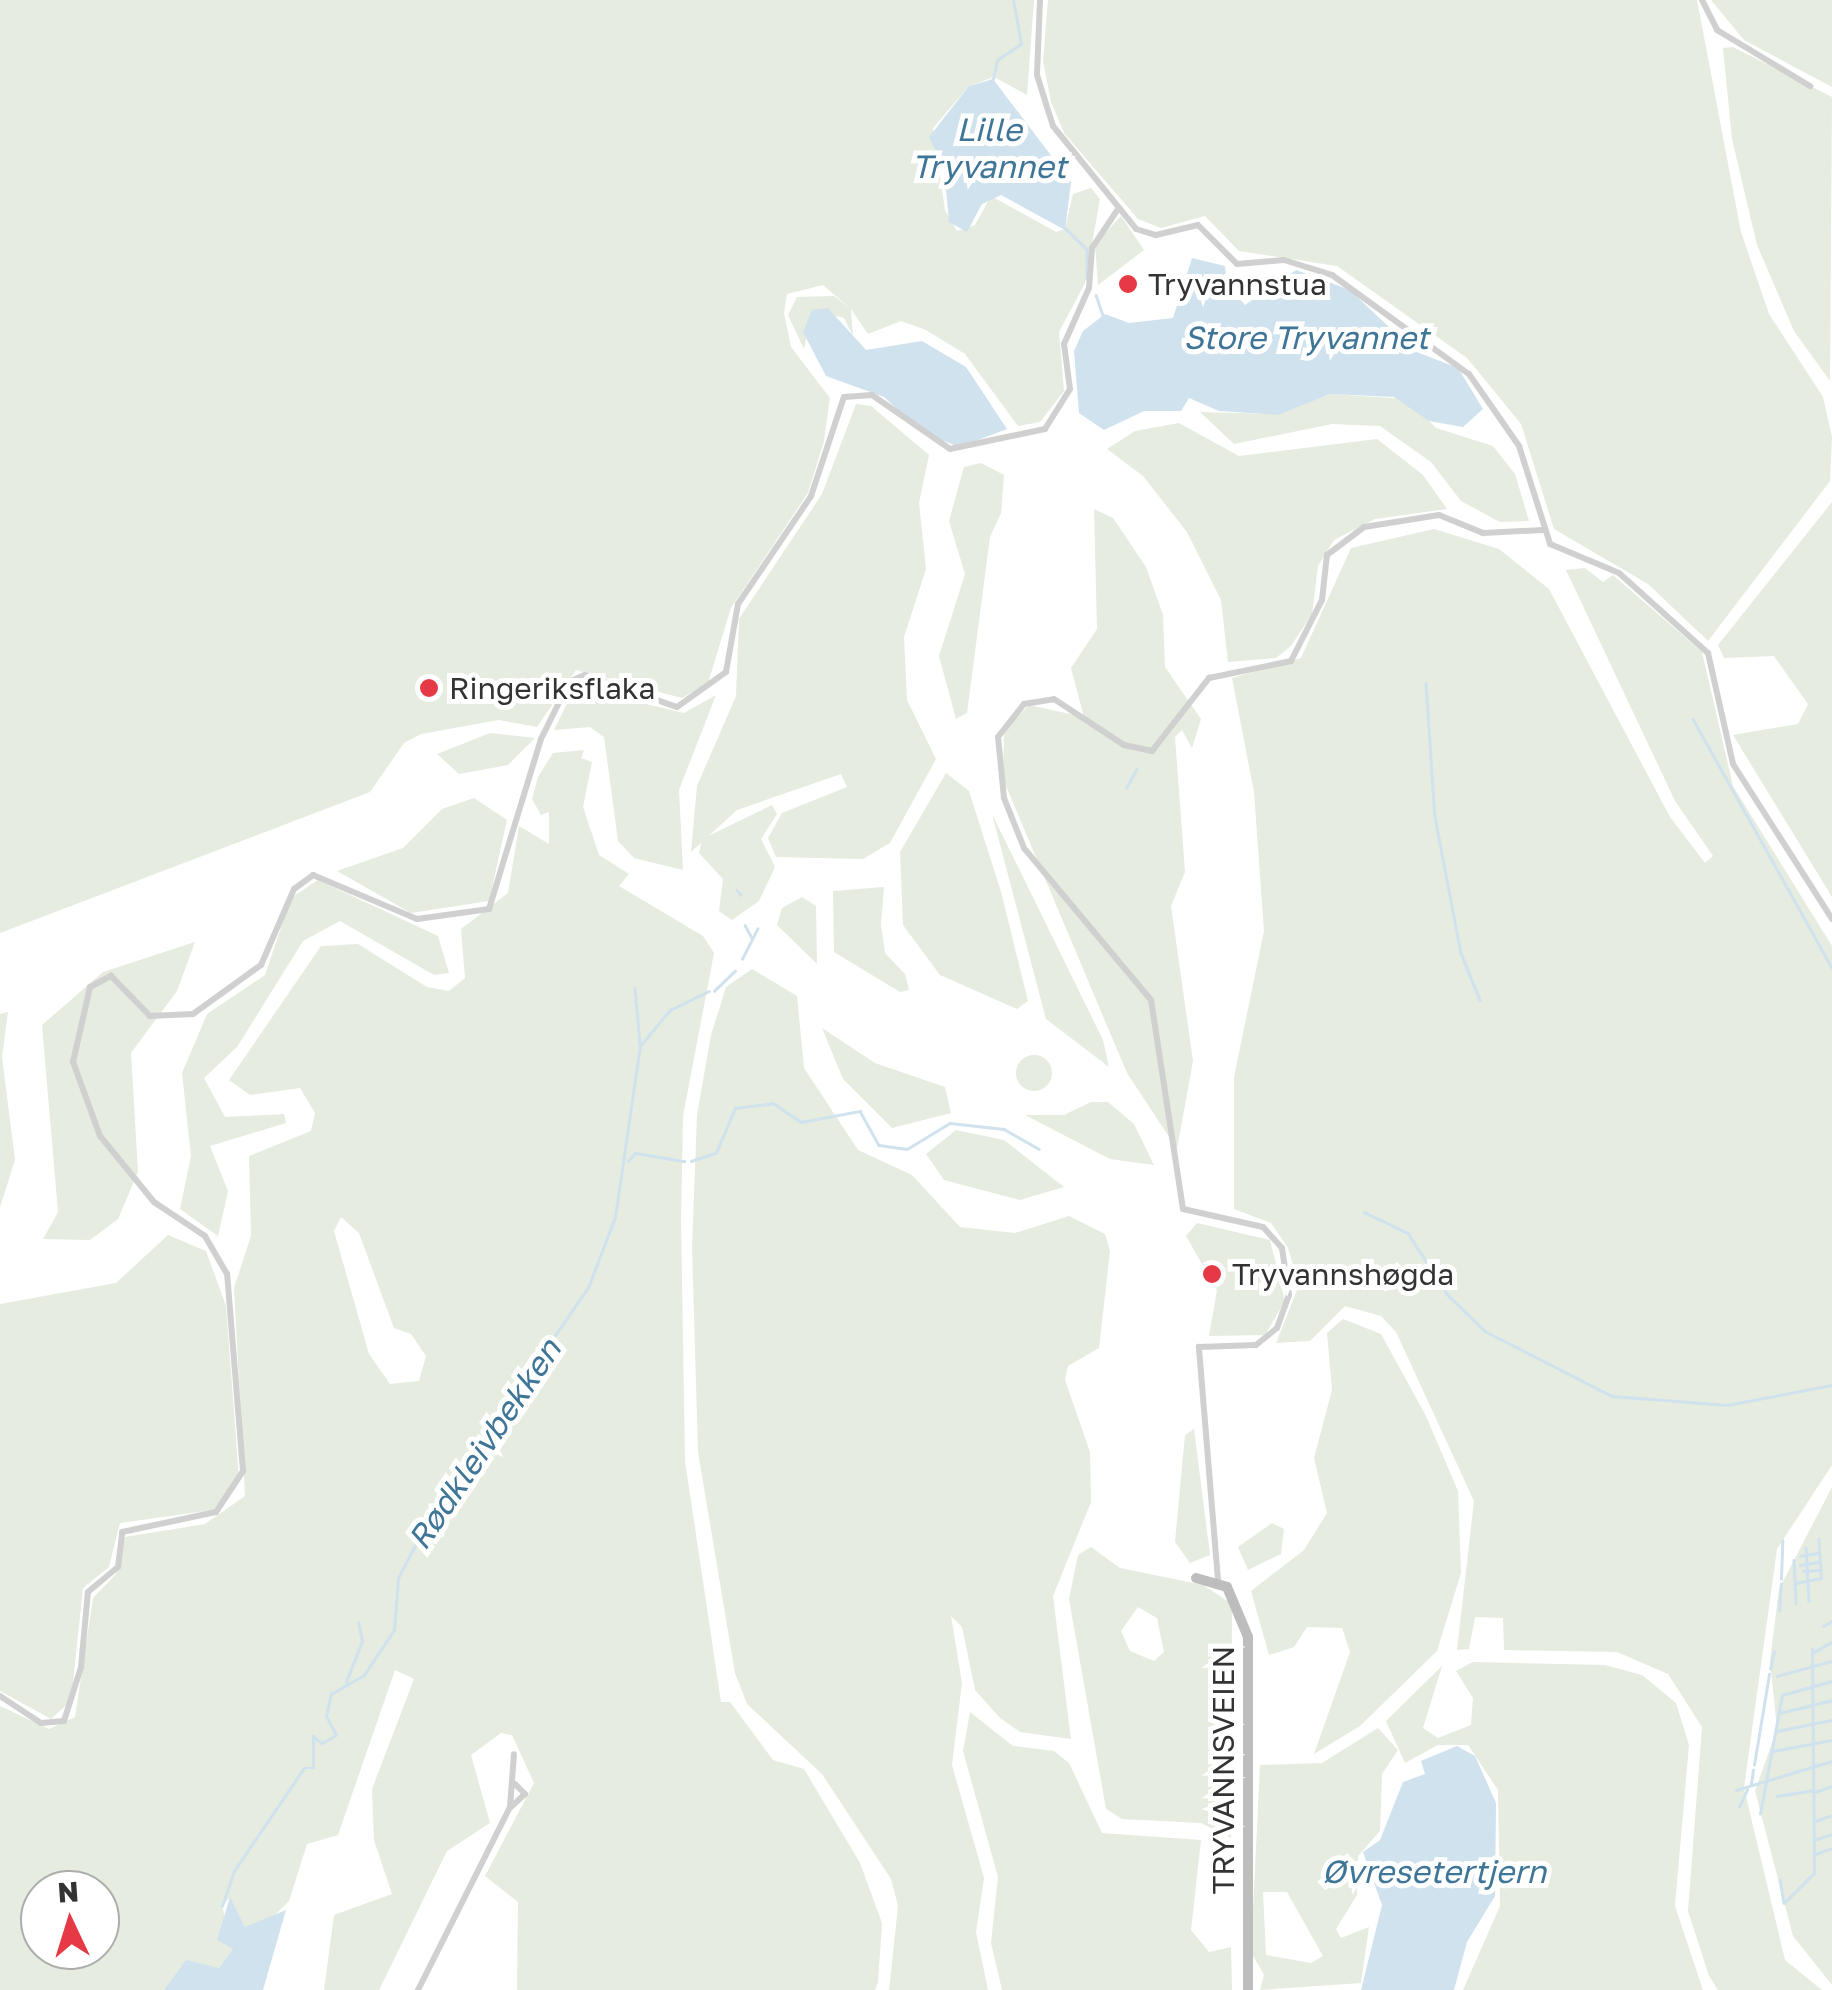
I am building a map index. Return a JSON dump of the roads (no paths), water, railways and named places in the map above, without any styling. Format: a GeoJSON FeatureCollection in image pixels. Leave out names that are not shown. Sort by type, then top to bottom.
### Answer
{"type":"FeatureCollection","features":[{"type":"Feature","properties":{"kind":"street"},"geometry":{"type":"LineString","coordinates":[[1040,0],[1037,71],[1053,126],[1118,209],[1150,235],[1198,225],[1236,264],[1284,260],[1332,274],[1421,346],[1460,365],[1519,446],[1543,530],[1554,548],[1619,573],[1705,649],[1734,764],[1832,918]]}},
{"type":"Feature","properties":{"kind":"street"},"geometry":{"type":"LineString","coordinates":[[1702,0],[1718,30],[1810,86]]}},
{"type":"Feature","properties":{"kind":"street"},"geometry":{"type":"LineString","coordinates":[[0,1696],[41,1723],[64,1721],[82,1667],[88,1592],[118,1566],[122,1532],[216,1512],[243,1471],[226,1271],[206,1236],[164,1212],[100,1136],[73,1062],[90,987],[114,977],[150,1016],[193,1014],[261,966],[296,886],[313,875],[417,919],[489,910],[567,686],[585,675],[677,707],[726,672],[738,604],[811,496],[844,397],[872,396],[918,434],[956,450],[1047,428],[1070,388],[1065,337],[1090,288],[1092,248],[1118,209]]}},
{"type":"Feature","properties":{"kind":"street"},"geometry":{"type":"LineString","coordinates":[[1196,1578],[1218,1580],[1199,1348],[1256,1346],[1272,1334],[1289,1298],[1282,1248],[1263,1228],[1184,1209],[1153,1006],[1024,848],[1004,798],[998,737],[1020,707],[1049,698],[1152,751],[1209,678],[1291,661],[1322,600],[1327,554],[1364,526],[1439,515],[1488,534],[1543,530]]}},
{"type":"Feature","properties":{"kind":"street","name":"TRYVANNSVEIEN"},"geometry":{"type":"LineString","coordinates":[[1218,1580],[1238,1604],[1248,1643],[1248,1990]]}},
{"type":"Feature","properties":{"kind":"street"},"geometry":{"type":"LineString","coordinates":[[418,1990],[510,1808],[515,1784],[514,1754]]}},
{"type":"Feature","properties":{"kind":"street"},"geometry":{"type":"LineString","coordinates":[[510,1808],[525,1794],[515,1784]]}},
{"type":"Feature","properties":{"kind":"water","name":"Lille Tryvannet"},"geometry":{"type":"Polygon","coordinates":[[[993,79],[1071,182],[1065,230],[1001,195],[982,204],[967,232],[949,222],[944,168],[929,137],[969,86],[993,79]]]}},
{"type":"Feature","properties":{"kind":"water","name":"Store Tryvannet"},"geometry":{"type":"Polygon","coordinates":[[[1192,258],[1225,266],[1227,285],[1245,305],[1296,270],[1350,290],[1414,351],[1458,368],[1483,409],[1463,427],[1429,421],[1394,397],[1330,394],[1278,415],[1219,411],[1189,398],[1181,411],[1144,411],[1104,430],[1079,413],[1074,351],[1083,331],[1105,314],[1129,323],[1173,318],[1192,258]]]}},
{"type":"Feature","properties":{"kind":"water"},"geometry":{"type":"Polygon","coordinates":[[[828,308],[866,350],[922,341],[966,367],[1007,429],[959,447],[922,432],[884,397],[826,376],[803,332],[812,310],[828,308]]]}},
{"type":"Feature","properties":{"kind":"water","name":"Øvresetertjern"},"geometry":{"type":"Polygon","coordinates":[[[1457,1746],[1475,1756],[1496,1803],[1495,1896],[1467,1942],[1454,1990],[1361,1990],[1382,1905],[1363,1852],[1380,1840],[1403,1782],[1425,1774],[1421,1761],[1457,1746]]]}},
{"type":"Feature","properties":{"kind":"water"},"geometry":{"type":"Polygon","coordinates":[[[230,1897],[245,1927],[286,1910],[263,1990],[164,1990],[186,1960],[219,1968],[233,1949],[217,1940],[230,1897]]]}},
{"type":"Feature","properties":{"kind":"waterway"},"geometry":{"type":"LineString","coordinates":[[993,79],[997,60],[1021,44],[1013,0]]}},
{"type":"Feature","properties":{"kind":"waterway"},"geometry":{"type":"LineString","coordinates":[[1065,228],[1087,249],[1087,278]]}},
{"type":"Feature","properties":{"kind":"waterway"},"geometry":{"type":"LineString","coordinates":[[1096,295],[1103,315]]}},
{"type":"Feature","properties":{"kind":"waterway"},"geometry":{"type":"LineString","coordinates":[[1426,683],[1435,817],[1461,953],[1480,1000]]}},
{"type":"Feature","properties":{"kind":"waterway"},"geometry":{"type":"LineString","coordinates":[[1693,719],[1832,968]]}},
{"type":"Feature","properties":{"kind":"waterway"},"geometry":{"type":"LineString","coordinates":[[1126,788],[1136,770]]}},
{"type":"Feature","properties":{"kind":"waterway","name":"Rødkleivbekken"},"geometry":{"type":"LineString","coordinates":[[737,890],[741,895]]}},
{"type":"Feature","properties":{"kind":"waterway","name":"Rødkleivbekken"},"geometry":{"type":"LineString","coordinates":[[745,925],[752,938]]}},
{"type":"Feature","properties":{"kind":"waterway","name":"Rødkleivbekken"},"geometry":{"type":"LineString","coordinates":[[742,959],[757,929]]}},
{"type":"Feature","properties":{"kind":"waterway","name":"Rødkleivbekken"},"geometry":{"type":"LineString","coordinates":[[714,991],[735,971]]}},
{"type":"Feature","properties":{"kind":"waterway"},"geometry":{"type":"LineString","coordinates":[[635,988],[640,1044]]}},
{"type":"Feature","properties":{"kind":"waterway","name":"Rødkleivbekken"},"geometry":{"type":"LineString","coordinates":[[222,1906],[234,1871],[304,1768],[313,1768],[313,1736],[322,1743],[336,1735],[326,1716],[331,1694],[364,1675],[394,1630],[398,1578],[432,1513],[588,1288],[615,1217],[640,1046],[670,1010],[709,991]]}},
{"type":"Feature","properties":{"kind":"waterway"},"geometry":{"type":"LineString","coordinates":[[691,1161],[716,1153],[735,1108],[773,1103],[801,1122],[860,1111],[879,1145],[907,1149],[950,1123],[1004,1129],[1039,1149]]}},
{"type":"Feature","properties":{"kind":"waterway"},"geometry":{"type":"LineString","coordinates":[[628,1161],[635,1153],[684,1161]]}},
{"type":"Feature","properties":{"kind":"waterway"},"geometry":{"type":"LineString","coordinates":[[1364,1212],[1408,1233],[1448,1295],[1485,1331],[1612,1396],[1727,1405],[1832,1385]]}},
{"type":"Feature","properties":{"kind":"waterway"},"geometry":{"type":"LineString","coordinates":[[1796,1583],[1821,1578],[1818,1539]]}},
{"type":"Feature","properties":{"kind":"waterway"},"geometry":{"type":"LineString","coordinates":[[1781,1579],[1782,1541]]}},
{"type":"Feature","properties":{"kind":"waterway"},"geometry":{"type":"LineString","coordinates":[[1806,1547],[1809,1601]]}},
{"type":"Feature","properties":{"kind":"waterway"},"geometry":{"type":"LineString","coordinates":[[1800,1556],[1817,1553]]}},
{"type":"Feature","properties":{"kind":"waterway"},"geometry":{"type":"LineString","coordinates":[[1794,1560],[1796,1603]]}},
{"type":"Feature","properties":{"kind":"waterway"},"geometry":{"type":"LineString","coordinates":[[1800,1565],[1818,1562]]}},
{"type":"Feature","properties":{"kind":"waterway"},"geometry":{"type":"LineString","coordinates":[[1803,1571],[1819,1570]]}},
{"type":"Feature","properties":{"kind":"waterway"},"geometry":{"type":"LineString","coordinates":[[1779,1611],[1781,1584]]}},
{"type":"Feature","properties":{"kind":"waterway"},"geometry":{"type":"LineString","coordinates":[[1823,1626],[1832,1621]]}},
{"type":"Feature","properties":{"kind":"waterway"},"geometry":{"type":"LineString","coordinates":[[346,1682],[362,1641],[358,1622]]}},
{"type":"Feature","properties":{"kind":"waterway"},"geometry":{"type":"LineString","coordinates":[[1812,1653],[1832,1642]]}},
{"type":"Feature","properties":{"kind":"waterway"},"geometry":{"type":"LineString","coordinates":[[1784,1903],[1814,1873],[1812,1649]]}},
{"type":"Feature","properties":{"kind":"waterway"},"geometry":{"type":"LineString","coordinates":[[1770,1669],[1774,1651]]}},
{"type":"Feature","properties":{"kind":"waterway"},"geometry":{"type":"LineString","coordinates":[[1777,1676],[1832,1661]]}},
{"type":"Feature","properties":{"kind":"waterway"},"geometry":{"type":"LineString","coordinates":[[1754,1765],[1769,1674]]}},
{"type":"Feature","properties":{"kind":"waterway"},"geometry":{"type":"LineString","coordinates":[[1760,1814],[1782,1695],[1832,1681]]}},
{"type":"Feature","properties":{"kind":"waterway"},"geometry":{"type":"LineString","coordinates":[[1780,1713],[1832,1700]]}},
{"type":"Feature","properties":{"kind":"waterway"},"geometry":{"type":"LineString","coordinates":[[1777,1731],[1832,1720]]}},
{"type":"Feature","properties":{"kind":"waterway"},"geometry":{"type":"LineString","coordinates":[[1773,1751],[1832,1740]]}},
{"type":"Feature","properties":{"kind":"waterway"},"geometry":{"type":"LineString","coordinates":[[1736,1790],[1832,1761]]}},
{"type":"Feature","properties":{"kind":"waterway"},"geometry":{"type":"LineString","coordinates":[[1751,1784],[1753,1770]]}},
{"type":"Feature","properties":{"kind":"waterway"},"geometry":{"type":"LineString","coordinates":[[1815,1792],[1832,1786]]}},
{"type":"Feature","properties":{"kind":"waterway"},"geometry":{"type":"LineString","coordinates":[[1739,1807],[1747,1790]]}},
{"type":"Feature","properties":{"kind":"waterway"},"geometry":{"type":"LineString","coordinates":[[1777,1796],[1813,1790]]}},
{"type":"Feature","properties":{"kind":"waterway"},"geometry":{"type":"LineString","coordinates":[[1815,1821],[1832,1815]]}},
{"type":"Feature","properties":{"kind":"waterway"},"geometry":{"type":"LineString","coordinates":[[1814,1840],[1832,1834]]}},
{"type":"Feature","properties":{"kind":"waterway"},"geometry":{"type":"LineString","coordinates":[[1815,1854],[1832,1848]]}},
{"type":"Feature","properties":{"kind":"waterway"},"geometry":{"type":"LineString","coordinates":[[1780,1880],[1784,1903]]}},
{"type":"Feature","properties":{"kind":"place","name":"Tryvannstua"},"geometry":{"type":"Point","coordinates":[1128,284]}},
{"type":"Feature","properties":{"kind":"place","name":"Ringeriksflaka"},"geometry":{"type":"Point","coordinates":[429,688]}},
{"type":"Feature","properties":{"kind":"place","name":"Tryvannshøgda"},"geometry":{"type":"Point","coordinates":[1212,1274]}}]}
